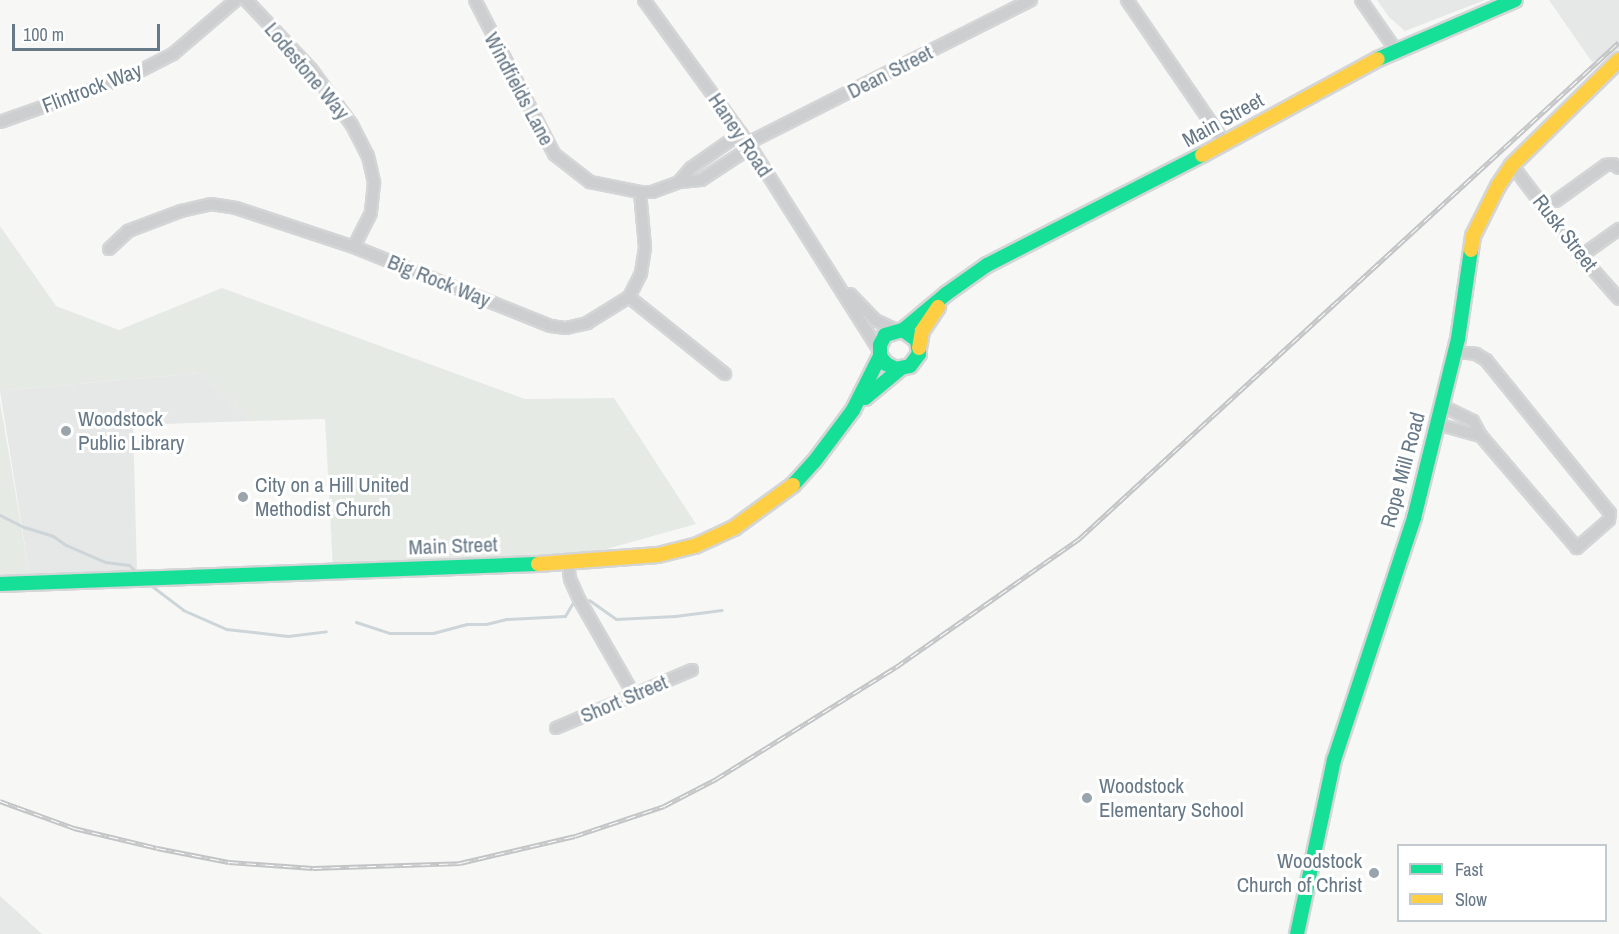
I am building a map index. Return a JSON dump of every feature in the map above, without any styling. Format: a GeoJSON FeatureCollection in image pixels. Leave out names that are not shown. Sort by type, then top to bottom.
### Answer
{"type":"FeatureCollection","features":[{"type":"Feature","properties":{"kind":"main road","name":"Main Street"},"geometry":{"type":"LineString","coordinates":[[853,410],[880,353],[885,335],[900,330],[987,265],[1225,143],[1395,49],[1515,0]]}},
{"type":"Feature","properties":{"kind":"main road","name":"Rope Mill Road"},"geometry":{"type":"LineString","coordinates":[[1297,934],[1334,760],[1414,518],[1455,352],[1473,236],[1498,186],[1512,165],[1619,60]]}},
{"type":"Feature","properties":{"kind":"main road","name":"Main Street"},"geometry":{"type":"LineString","coordinates":[[0,584],[568,563],[658,555],[695,546],[734,528],[774,502],[800,478],[853,410],[879,382],[900,369],[914,364],[922,331],[955,289]]}},
{"type":"Feature","properties":{"kind":"main road"},"geometry":{"type":"LineString","coordinates":[[900,330],[917,340],[919,350]]}},
{"type":"Feature","properties":{"kind":"main road"},"geometry":{"type":"LineString","coordinates":[[880,353],[888,366],[900,369]]}},
{"type":"Feature","properties":{"kind":"street","name":"Flintrock Way"},"geometry":{"type":"LineString","coordinates":[[0,122],[130,76],[173,54],[236,0]]}},
{"type":"Feature","properties":{"kind":"street","name":"Lodestone Way"},"geometry":{"type":"LineString","coordinates":[[246,0],[311,69],[352,125],[368,156],[375,183],[371,213],[354,247]]}},
{"type":"Feature","properties":{"kind":"street","name":"Windfields Lane"},"geometry":{"type":"LineString","coordinates":[[475,0],[554,154],[590,182],[640,192]]}},
{"type":"Feature","properties":{"kind":"street","name":"Haney Road"},"geometry":{"type":"LineString","coordinates":[[644,0],[741,133],[880,353]]}},
{"type":"Feature","properties":{"kind":"street","name":"Dean Street"},"geometry":{"type":"LineString","coordinates":[[749,145],[1031,0]]}},
{"type":"Feature","properties":{"kind":"street"},"geometry":{"type":"LineString","coordinates":[[1127,0],[1225,143]]}},
{"type":"Feature","properties":{"kind":"street"},"geometry":{"type":"LineString","coordinates":[[1361,0],[1395,49]]}},
{"type":"Feature","properties":{"kind":"street"},"geometry":{"type":"LineString","coordinates":[[680,182],[691,168],[741,133]]}},
{"type":"Feature","properties":{"kind":"street"},"geometry":{"type":"LineString","coordinates":[[725,374],[629,297],[641,273],[645,247],[640,192],[652,192],[680,182],[700,180],[749,145]]}},
{"type":"Feature","properties":{"kind":"street"},"geometry":{"type":"LineString","coordinates":[[1556,201],[1606,165],[1613,164],[1619,168]]}},
{"type":"Feature","properties":{"kind":"street","name":"Rusk Street"},"geometry":{"type":"LineString","coordinates":[[1512,165],[1581,256],[1619,299]]}},
{"type":"Feature","properties":{"kind":"street","name":"Big Rock Way"},"geometry":{"type":"LineString","coordinates":[[108,249],[128,231],[181,211],[211,204],[236,208],[354,247],[550,326],[566,328],[587,323],[629,297]]}},
{"type":"Feature","properties":{"kind":"street"},"geometry":{"type":"LineString","coordinates":[[1581,256],[1619,229]]}},
{"type":"Feature","properties":{"kind":"street","name":"Haney Road"},"geometry":{"type":"LineString","coordinates":[[831,273],[875,320],[900,330]]}},
{"type":"Feature","properties":{"kind":"street"},"geometry":{"type":"LineString","coordinates":[[1442,406],[1473,421],[1481,436],[1577,548],[1610,520],[1610,513],[1486,360],[1476,354],[1455,352]]}},
{"type":"Feature","properties":{"kind":"street"},"geometry":{"type":"LineString","coordinates":[[1437,424],[1481,436]]}},
{"type":"Feature","properties":{"kind":"street"},"geometry":{"type":"LineString","coordinates":[[568,563],[570,579],[580,601],[634,695]]}},
{"type":"Feature","properties":{"kind":"street","name":"Short Street"},"geometry":{"type":"LineString","coordinates":[[556,728],[692,670]]}},
{"type":"Feature","properties":{"kind":"shaded area"},"geometry":{"type":"Polygon","coordinates":[[[1377,0],[1485,0],[1405,31],[1389,17],[1377,0]]]}},
{"type":"Feature","properties":{"kind":"shaded area"},"geometry":{"type":"Polygon","coordinates":[[[1549,0],[1619,0],[1619,49],[1592,62],[1549,0]]]}},
{"type":"Feature","properties":{"kind":"shaded area"},"geometry":{"type":"Polygon","coordinates":[[[0,226],[56,306],[119,330],[222,288],[525,399],[614,398],[696,524],[571,559],[333,569],[325,419],[252,421],[200,373],[0,391],[0,226]]]}},
{"type":"Feature","properties":{"kind":"shaded area"},"geometry":{"type":"Polygon","coordinates":[[[200,373],[252,421],[133,425],[137,570],[30,577],[0,391],[200,373]]]}},
{"type":"Feature","properties":{"kind":"shaded area"},"geometry":{"type":"Polygon","coordinates":[[[0,402],[30,577],[0,579],[0,402]]]}},
{"type":"Feature","properties":{"kind":"shaded area"},"geometry":{"type":"Polygon","coordinates":[[[0,896],[42,934],[0,934],[0,896]]]}},
{"type":"Feature","properties":{"kind":"waterway"},"geometry":{"type":"LineString","coordinates":[[0,515],[24,527],[53,536],[66,545],[105,562],[129,565],[135,571]]}},
{"type":"Feature","properties":{"kind":"waterway"},"geometry":{"type":"LineString","coordinates":[[153,587],[183,610],[226,629],[288,636],[326,631]]}},
{"type":"Feature","properties":{"kind":"waterway"},"geometry":{"type":"LineString","coordinates":[[589,600],[616,619],[675,616],[722,610]]}},
{"type":"Feature","properties":{"kind":"waterway"},"geometry":{"type":"LineString","coordinates":[[356,622],[389,633],[433,633],[467,624],[486,624],[506,619],[565,616],[572,604]]}},
{"type":"Feature","properties":{"kind":"railway"},"geometry":{"type":"LineString","coordinates":[[0,801],[74,828],[157,848],[229,862],[313,868],[460,863],[575,836],[664,806],[716,779],[896,667],[1080,538],[1619,42]]}},
{"type":"Feature","properties":{"kind":"traffic: fast"},"geometry":{"type":"LineString","coordinates":[[1378,59],[1515,0]]}},
{"type":"Feature","properties":{"kind":"traffic: fast"},"geometry":{"type":"LineString","coordinates":[[903,330],[917,340],[919,354],[910,366],[896,369],[886,364],[880,356],[880,345],[885,335],[903,330],[946,294],[987,265],[1202,155]]}},
{"type":"Feature","properties":{"kind":"traffic: fast"},"geometry":{"type":"LineString","coordinates":[[1297,934],[1334,760],[1414,518],[1458,339],[1471,250]]}},
{"type":"Feature","properties":{"kind":"traffic: fast"},"geometry":{"type":"LineString","coordinates":[[793,485],[814,462],[853,410],[880,356]]}},
{"type":"Feature","properties":{"kind":"traffic: fast"},"geometry":{"type":"LineString","coordinates":[[865,398],[900,369]]}},
{"type":"Feature","properties":{"kind":"traffic: fast"},"geometry":{"type":"LineString","coordinates":[[0,584],[538,564]]}},
{"type":"Feature","properties":{"kind":"traffic: slow"},"geometry":{"type":"LineString","coordinates":[[1202,155],[1378,59]]}},
{"type":"Feature","properties":{"kind":"traffic: slow"},"geometry":{"type":"LineString","coordinates":[[1471,250],[1473,236],[1498,186],[1512,165],[1619,60]]}},
{"type":"Feature","properties":{"kind":"traffic: slow"},"geometry":{"type":"LineString","coordinates":[[919,348],[922,331],[938,307]]}},
{"type":"Feature","properties":{"kind":"traffic: slow"},"geometry":{"type":"LineString","coordinates":[[538,564],[658,555],[695,546],[734,528],[793,485]]}},
{"type":"Feature","properties":{"kind":"place","name":"Woodstock Public Library"},"geometry":{"type":"Point","coordinates":[66,431]}},
{"type":"Feature","properties":{"kind":"place","name":"City on a Hill United Methodist Church"},"geometry":{"type":"Point","coordinates":[243,497]}},
{"type":"Feature","properties":{"kind":"place","name":"Woodstock Elementary School"},"geometry":{"type":"Point","coordinates":[1087,798]}},
{"type":"Feature","properties":{"kind":"place","name":"Woodstock Church of Christ"},"geometry":{"type":"Point","coordinates":[1374,873]}}]}
